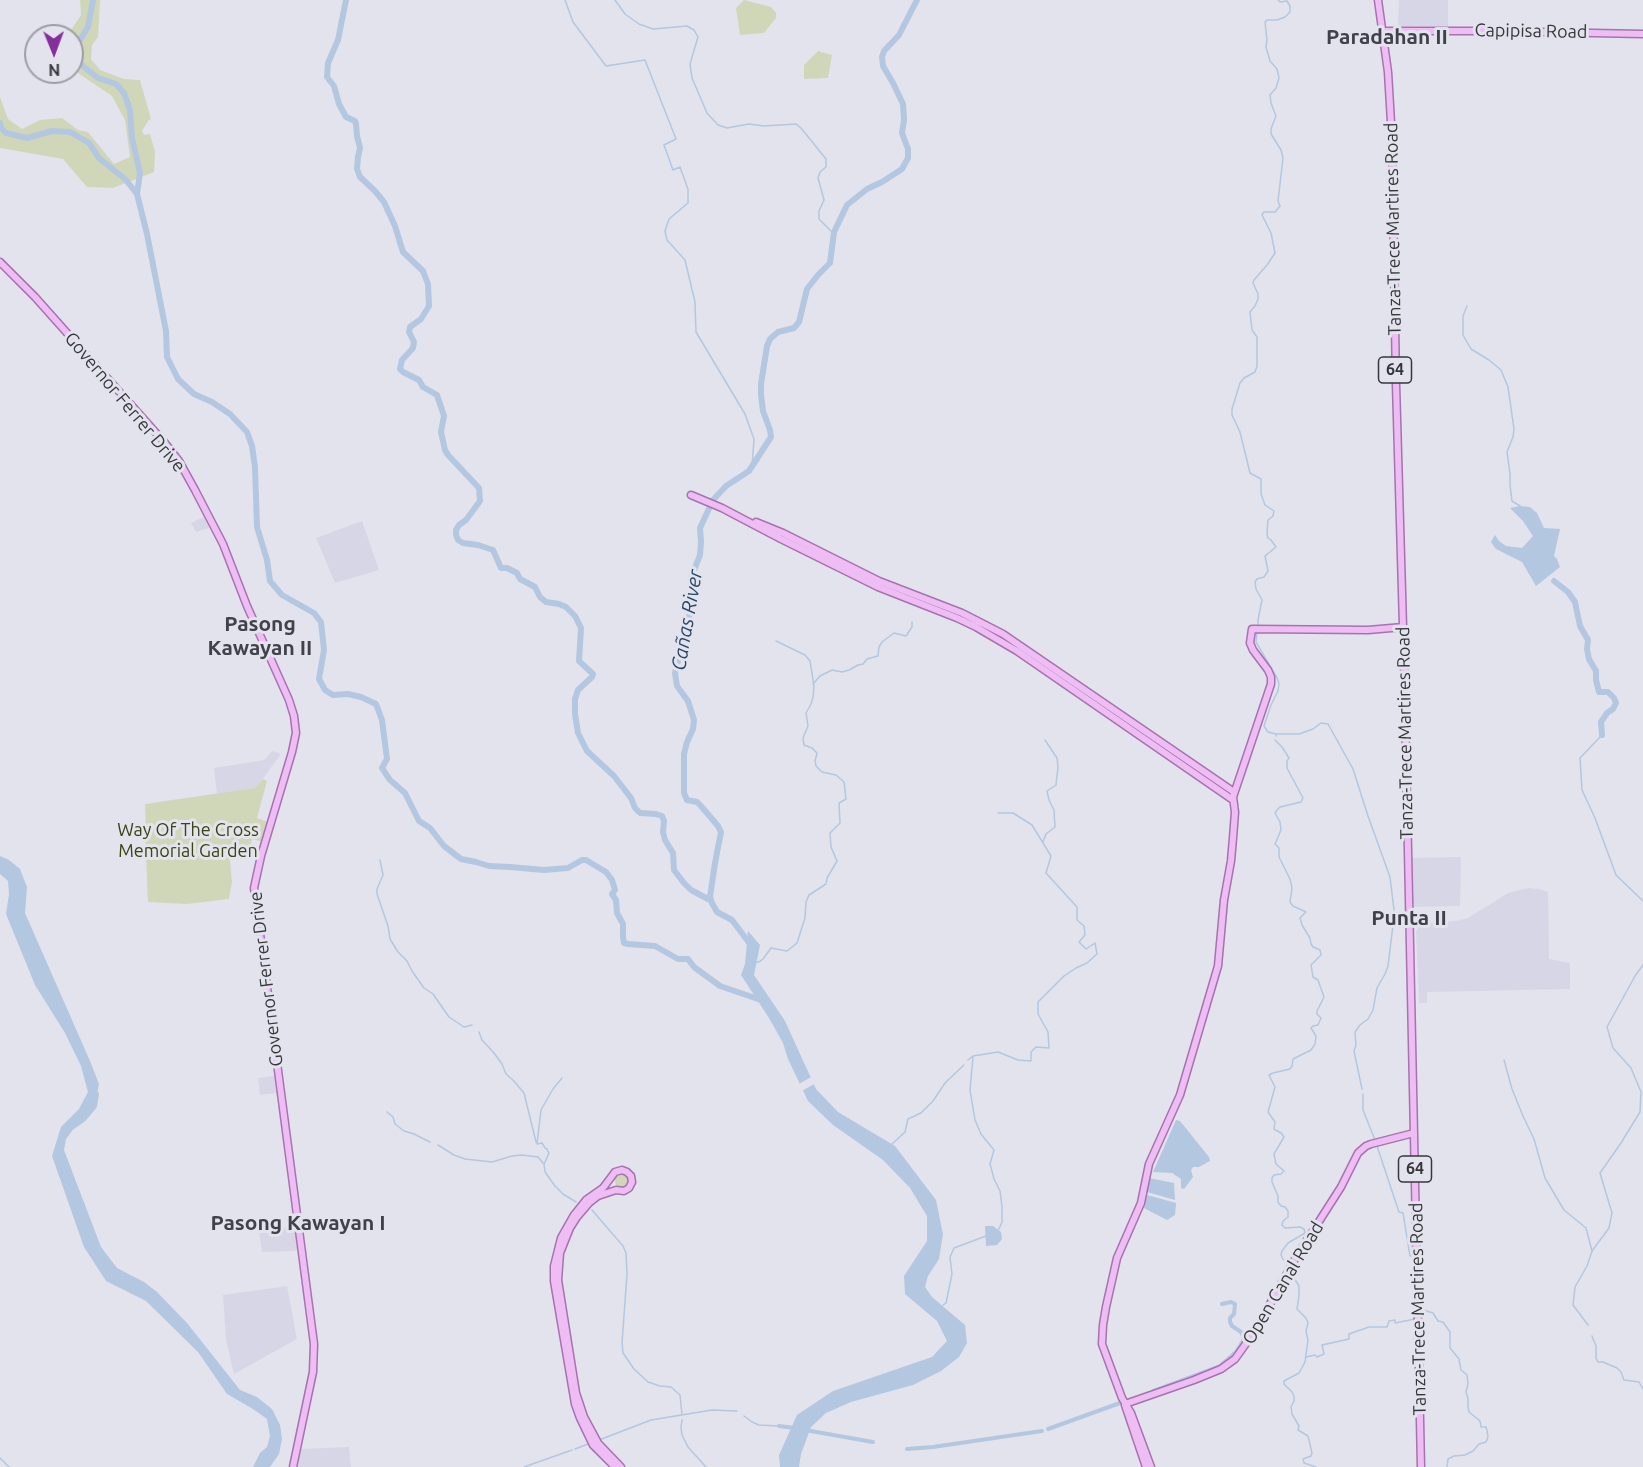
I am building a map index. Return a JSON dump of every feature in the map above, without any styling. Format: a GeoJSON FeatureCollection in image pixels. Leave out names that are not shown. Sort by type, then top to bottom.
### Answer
{"type":"FeatureCollection","features":[{"type":"Feature","properties":{"kind":"main road","name":"Tanza-Trece Martires Road"},"geometry":{"type":"LineString","coordinates":[[1378,0],[1388,72],[1392,139],[1421,1467]]}},
{"type":"Feature","properties":{"kind":"main road","name":"Capipisa Road"},"geometry":{"type":"LineString","coordinates":[[1383,31],[1643,34]]}},
{"type":"Feature","properties":{"kind":"main road","name":"Governor Ferrer Drive"},"geometry":{"type":"LineString","coordinates":[[0,262],[35,297],[179,461],[223,544],[294,716],[296,733],[292,752],[261,856],[254,888],[314,1352],[312,1379],[293,1467]]}},
{"type":"Feature","properties":{"kind":"main road"},"geometry":{"type":"LineString","coordinates":[[691,495],[783,533],[879,581],[962,613],[1003,634],[1234,792]]}},
{"type":"Feature","properties":{"kind":"main road"},"geometry":{"type":"LineString","coordinates":[[722,508],[878,587],[976,627],[1017,651],[1233,800]]}},
{"type":"Feature","properties":{"kind":"main road"},"geometry":{"type":"LineString","coordinates":[[1146,1467],[1102,1344],[1106,1307],[1117,1258],[1142,1203],[1149,1164],[1183,1087],[1218,966],[1224,900],[1231,861],[1235,812],[1234,792],[1271,684],[1269,670],[1250,643],[1252,629],[1368,630],[1402,627]]}},
{"type":"Feature","properties":{"kind":"main road","name":"Open Canal Road"},"geometry":{"type":"LineString","coordinates":[[1125,1404],[1221,1369],[1235,1359],[1255,1331],[1295,1258],[1341,1187],[1358,1153],[1371,1144],[1414,1133]]}},
{"type":"Feature","properties":{"kind":"main road"},"geometry":{"type":"LineString","coordinates":[[615,1467],[593,1445],[580,1418],[573,1394],[554,1281],[554,1266],[556,1252],[566,1226],[586,1200],[603,1188],[613,1174],[620,1170],[626,1171],[631,1176],[632,1182],[629,1188],[598,1196],[577,1217],[560,1252],[558,1280],[576,1393],[584,1417],[598,1443],[621,1467]]}},
{"type":"Feature","properties":{"kind":"main road"},"geometry":{"type":"LineString","coordinates":[[611,1179],[616,1190]]}},
{"type":"Feature","properties":{"kind":"main road"},"geometry":{"type":"LineString","coordinates":[[1125,1404],[1130,1409],[1151,1467]]}},
{"type":"Feature","properties":{"kind":"shaded area"},"geometry":{"type":"Polygon","coordinates":[[[1399,0],[1448,0],[1448,26],[1398,26],[1399,0]]]}},
{"type":"Feature","properties":{"kind":"shaded area"},"geometry":{"type":"Polygon","coordinates":[[[1530,507],[1537,513],[1544,528],[1560,529],[1554,556],[1560,567],[1536,586],[1522,562],[1496,549],[1491,542],[1495,535],[1506,546],[1522,548],[1533,536],[1510,508],[1530,507]]]}},
{"type":"Feature","properties":{"kind":"shaded area"},"geometry":{"type":"Polygon","coordinates":[[[204,517],[209,528],[196,532],[191,523],[204,517]]]}},
{"type":"Feature","properties":{"kind":"shaded area"},"geometry":{"type":"Polygon","coordinates":[[[362,521],[379,570],[335,583],[316,538],[362,521]]]}},
{"type":"Feature","properties":{"kind":"shaded area"},"geometry":{"type":"Polygon","coordinates":[[[272,751],[281,754],[256,788],[217,794],[214,768],[264,760],[272,751]]]}},
{"type":"Feature","properties":{"kind":"shaded area"},"geometry":{"type":"Polygon","coordinates":[[[0,856],[20,869],[27,887],[25,913],[99,1084],[96,1099],[66,1139],[64,1150],[101,1247],[117,1268],[144,1282],[157,1292],[187,1323],[240,1390],[257,1397],[272,1409],[280,1425],[282,1439],[279,1454],[270,1467],[253,1467],[260,1453],[267,1447],[270,1436],[267,1419],[227,1394],[198,1352],[146,1301],[106,1281],[84,1247],[52,1156],[61,1127],[79,1109],[88,1092],[81,1066],[65,1033],[35,985],[6,914],[8,881],[0,874],[0,856]]]}},
{"type":"Feature","properties":{"kind":"shaded area"},"geometry":{"type":"Polygon","coordinates":[[[1461,857],[1460,906],[1412,907],[1410,858],[1461,857]]]}},
{"type":"Feature","properties":{"kind":"shaded area"},"geometry":{"type":"Polygon","coordinates":[[[1528,888],[1548,892],[1549,959],[1570,963],[1570,989],[1427,992],[1427,1003],[1419,1003],[1416,932],[1418,927],[1425,923],[1468,918],[1508,893],[1528,888]]]}},
{"type":"Feature","properties":{"kind":"shaded area"},"geometry":{"type":"Polygon","coordinates":[[[748,931],[760,945],[754,975],[785,1021],[816,1089],[838,1112],[895,1146],[936,1200],[943,1234],[939,1259],[928,1276],[925,1287],[932,1297],[965,1325],[967,1343],[959,1357],[941,1371],[913,1385],[851,1402],[826,1413],[811,1427],[801,1454],[799,1467],[780,1467],[779,1455],[797,1415],[833,1391],[932,1357],[947,1341],[937,1321],[905,1294],[904,1276],[927,1241],[927,1216],[910,1188],[883,1160],[833,1125],[808,1101],[783,1043],[741,975],[745,964],[748,931]]]}},
{"type":"Feature","properties":{"kind":"shaded area"},"geometry":{"type":"Polygon","coordinates":[[[274,1076],[276,1093],[260,1095],[258,1078],[274,1076]]]}},
{"type":"Feature","properties":{"kind":"shaded area"},"geometry":{"type":"Polygon","coordinates":[[[1176,1120],[1180,1121],[1210,1161],[1199,1167],[1193,1167],[1191,1170],[1193,1177],[1184,1189],[1181,1188],[1181,1179],[1172,1173],[1153,1172],[1176,1120]]]}},
{"type":"Feature","properties":{"kind":"shaded area"},"geometry":{"type":"Polygon","coordinates":[[[1149,1178],[1174,1183],[1175,1200],[1147,1192],[1149,1178]]]}},
{"type":"Feature","properties":{"kind":"shaded area"},"geometry":{"type":"Polygon","coordinates":[[[1147,1195],[1176,1203],[1175,1215],[1167,1220],[1144,1208],[1147,1195]]]}},
{"type":"Feature","properties":{"kind":"shaded area"},"geometry":{"type":"Polygon","coordinates":[[[295,1226],[299,1250],[262,1252],[259,1232],[295,1226]]]}},
{"type":"Feature","properties":{"kind":"shaded area"},"geometry":{"type":"Polygon","coordinates":[[[985,1226],[993,1226],[1001,1232],[1002,1239],[997,1245],[986,1246],[985,1226]]]}},
{"type":"Feature","properties":{"kind":"shaded area"},"geometry":{"type":"Polygon","coordinates":[[[287,1286],[297,1339],[234,1374],[226,1340],[223,1295],[287,1286]]]}},
{"type":"Feature","properties":{"kind":"shaded area"},"geometry":{"type":"Polygon","coordinates":[[[349,1447],[351,1467],[298,1467],[301,1449],[349,1447]]]}},
{"type":"Feature","properties":{"kind":"green space"},"geometry":{"type":"Polygon","coordinates":[[[80,0],[100,0],[98,37],[92,45],[91,59],[100,70],[124,79],[140,80],[151,119],[142,131],[144,135],[150,134],[155,152],[154,172],[113,188],[87,187],[63,159],[0,148],[0,97],[8,119],[22,129],[40,120],[62,118],[78,130],[88,132],[114,164],[130,157],[125,120],[112,96],[84,77],[84,24],[75,24],[81,15],[80,0]]]}},
{"type":"Feature","properties":{"kind":"green space"},"geometry":{"type":"Polygon","coordinates":[[[744,0],[771,7],[776,13],[776,18],[764,33],[740,35],[736,8],[744,0]]]}},
{"type":"Feature","properties":{"kind":"green space"},"geometry":{"type":"Polygon","coordinates":[[[818,51],[832,55],[828,78],[804,79],[804,65],[818,51]]]}},
{"type":"Feature","properties":{"kind":"green space","name":"Way Of The Cross Memorial Garden"},"geometry":{"type":"Polygon","coordinates":[[[263,779],[267,781],[257,818],[268,822],[263,842],[252,839],[249,850],[229,850],[232,882],[229,899],[187,904],[148,902],[145,804],[255,788],[263,779]]]}},
{"type":"Feature","properties":{"kind":"green space"},"geometry":{"type":"Polygon","coordinates":[[[622,1174],[627,1176],[629,1181],[627,1186],[622,1188],[617,1186],[615,1181],[617,1176],[622,1174]]]}},
{"type":"Feature","properties":{"kind":"pier"},"geometry":{"type":"Polygon","coordinates":[[[813,1076],[816,1083],[800,1092],[797,1085],[813,1076]]]}},
{"type":"Feature","properties":{"kind":"waterway"},"geometry":{"type":"LineString","coordinates":[[93,0],[88,27],[78,43],[76,53],[84,67],[98,78],[116,84],[124,93],[130,110],[132,138],[140,173],[137,194]]}},
{"type":"Feature","properties":{"kind":"waterway"},"geometry":{"type":"LineString","coordinates":[[346,0],[338,40],[328,63],[327,77],[334,86],[339,104],[346,117],[355,121],[356,124],[360,148],[357,169],[360,177],[384,202],[403,252],[423,271],[428,284],[429,306],[421,319],[410,327],[409,332],[414,342],[413,348],[402,360],[400,369],[419,380],[423,387],[437,395],[444,416],[441,432],[445,450],[479,488],[480,501],[456,530],[458,540],[493,550],[501,568],[517,573],[520,579],[535,587],[540,597],[546,602],[566,607],[575,616],[581,628],[579,661],[593,674],[578,690],[575,699],[578,733],[587,751],[614,776],[640,813],[662,816],[665,840],[673,853],[674,870],[691,890],[710,900]]}},
{"type":"Feature","properties":{"kind":"waterway"},"geometry":{"type":"LineString","coordinates":[[565,0],[573,22],[606,66],[645,60],[676,139],[664,145],[673,170],[680,167],[688,189],[688,203],[669,219],[665,231],[667,240],[685,260],[695,302],[696,332],[745,414],[754,439],[752,467]]}},
{"type":"Feature","properties":{"kind":"waterway"},"geometry":{"type":"LineString","coordinates":[[615,0],[625,14],[639,24],[653,29],[687,26],[694,30],[698,37],[690,64],[692,78],[707,113],[718,125],[727,128],[749,124],[764,126],[796,124],[801,128],[826,159],[826,167],[820,172],[818,178],[824,200],[819,211],[819,219],[834,234]]}},
{"type":"Feature","properties":{"kind":"waterway","name":"Cañas River"},"geometry":{"type":"LineString","coordinates":[[750,944],[732,920],[717,912],[712,903],[710,897],[721,832],[701,806],[697,802],[687,800],[684,793],[684,754],[694,720],[688,701],[677,686],[675,673],[691,609],[691,578],[700,555],[700,528],[713,500],[726,486],[749,471],[771,437],[761,395],[767,346],[770,339],[778,332],[794,328],[799,322],[807,289],[830,263],[834,232],[847,205],[867,189],[902,169],[908,158],[908,149],[902,133],[903,104],[883,66],[882,57],[884,51],[899,35],[917,0]]}},
{"type":"Feature","properties":{"kind":"waterway"},"geometry":{"type":"LineString","coordinates":[[1258,627],[1262,600],[1255,582],[1264,577],[1268,571],[1265,556],[1276,547],[1267,534],[1268,520],[1273,516],[1274,511],[1265,505],[1261,494],[1261,479],[1250,473],[1232,409],[1240,383],[1255,372],[1257,366],[1257,337],[1252,330],[1250,312],[1255,306],[1258,294],[1253,283],[1275,253],[1271,233],[1262,215],[1264,212],[1275,212],[1280,206],[1278,201],[1283,158],[1271,134],[1276,116],[1270,95],[1276,88],[1279,78],[1266,47],[1265,22],[1285,17],[1290,12],[1287,1],[1278,0]]}},
{"type":"Feature","properties":{"kind":"waterway"},"geometry":{"type":"LineString","coordinates":[[0,123],[6,133],[27,138],[52,131],[70,132],[89,143],[99,158],[126,180],[137,194],[166,331],[167,357],[178,379],[194,394],[230,414],[247,432],[255,467],[257,527],[267,560],[270,581],[282,595],[314,613],[321,622],[324,650],[319,679],[325,690],[333,695],[348,694],[361,697],[376,704],[382,720],[387,759],[382,768],[390,780],[405,793],[419,821],[430,828],[444,846],[461,859],[489,866],[544,870],[568,868],[586,860],[606,872],[612,880],[615,890],[612,894],[616,900],[617,913],[623,924],[624,943],[655,946],[678,959],[688,959],[694,967],[720,986],[761,1000]]}},
{"type":"Feature","properties":{"kind":"waterway"},"geometry":{"type":"LineString","coordinates":[[1467,306],[1463,316],[1463,335],[1471,349],[1501,370],[1508,387],[1514,429],[1507,452],[1510,485],[1512,501],[1520,506]]}},
{"type":"Feature","properties":{"kind":"waterway"},"geometry":{"type":"LineString","coordinates":[[1554,581],[1568,592],[1575,602],[1580,626],[1588,640],[1589,659],[1596,671],[1599,692],[1608,692],[1616,703],[1601,722],[1602,735]]}},
{"type":"Feature","properties":{"kind":"waterway"},"geometry":{"type":"LineString","coordinates":[[813,684],[820,676],[832,670],[842,672],[849,670],[863,664],[867,659],[878,656],[882,642],[894,633],[906,636],[912,627],[912,622]]}},
{"type":"Feature","properties":{"kind":"waterway"},"geometry":{"type":"LineString","coordinates":[[1257,632],[1256,642],[1279,684],[1264,726],[1268,732],[1276,736]]}},
{"type":"Feature","properties":{"kind":"waterway"},"geometry":{"type":"LineString","coordinates":[[755,962],[763,959],[771,948],[787,951],[797,943],[809,895],[826,884],[837,861],[831,847],[830,833],[840,823],[839,803],[846,799],[844,782],[836,775],[822,772],[816,766],[817,753],[804,745],[803,738],[808,726],[806,713],[811,704],[814,686],[810,661],[805,655],[776,641]]}},
{"type":"Feature","properties":{"kind":"waterway"},"geometry":{"type":"LineString","coordinates":[[1277,734],[1299,734],[1321,723],[1328,724],[1353,769],[1390,877],[1394,910]]}},
{"type":"Feature","properties":{"kind":"waterway"},"geometry":{"type":"LineString","coordinates":[[1602,735],[1580,758],[1582,790],[1616,875],[1643,901]]}},
{"type":"Feature","properties":{"kind":"waterway"},"geometry":{"type":"LineString","coordinates":[[1043,842],[1046,834],[1055,827],[1054,810],[1047,791],[1056,785],[1058,767],[1057,758],[1045,740]]}},
{"type":"Feature","properties":{"kind":"waterway"},"geometry":{"type":"LineString","coordinates":[[1275,740],[1289,758],[1287,768],[1303,798],[1301,802],[1280,807],[1275,813],[1281,830],[1275,844],[1279,848],[1279,857],[1290,879],[1292,888],[1290,902],[1293,906],[1306,912],[1300,918],[1302,925],[1313,947],[1320,950],[1321,955],[1311,965],[1313,977],[1318,980],[1324,997],[1317,1011],[1321,1018],[1318,1025],[1311,1028],[1316,1036],[1311,1050],[1293,1059],[1290,1069],[1269,1075],[1275,1087],[1268,1112],[1275,1122],[1274,1129],[1284,1137],[1274,1154],[1276,1164],[1284,1171],[1274,1175],[1272,1182],[1278,1202],[1288,1211],[1288,1217],[1282,1225],[1285,1228],[1300,1227],[1305,1233],[1288,1243],[1282,1251],[1283,1259],[1289,1264]]}},
{"type":"Feature","properties":{"kind":"waterway"},"geometry":{"type":"LineString","coordinates":[[968,1060],[973,1056],[998,1052],[1018,1060],[1031,1061],[1031,1052],[1036,1047],[1049,1048],[1048,1032],[1038,1014],[1038,1002],[1064,976],[1087,963],[1097,954],[1095,943],[1086,949],[1079,942],[1085,935],[1084,926],[1077,920],[1077,907],[1046,873],[1051,856],[1032,825],[1013,813],[998,813]]}},
{"type":"Feature","properties":{"kind":"waterway"},"geometry":{"type":"LineString","coordinates":[[380,860],[383,875],[377,894],[390,939],[424,988],[433,994],[449,1017],[464,1027],[472,1025]]}},
{"type":"Feature","properties":{"kind":"waterway"},"geometry":{"type":"LineString","coordinates":[[1362,1089],[1354,1051],[1355,1032],[1368,1019],[1373,1010],[1377,988],[1388,966],[1393,925]]}},
{"type":"Feature","properties":{"kind":"waterway"},"geometry":{"type":"LineString","coordinates":[[1588,1325],[1573,1305],[1575,1287],[1587,1266],[1592,1251],[1609,1228],[1612,1213],[1600,1173],[1640,1112],[1641,1092],[1631,1068],[1613,1048],[1607,1027],[1643,965]]}},
{"type":"Feature","properties":{"kind":"waterway"},"geometry":{"type":"LineString","coordinates":[[479,1032],[482,1040],[502,1064],[506,1074],[524,1093],[536,1142]]}},
{"type":"Feature","properties":{"kind":"waterway"},"geometry":{"type":"LineString","coordinates":[[973,1057],[970,1090],[975,1120],[981,1134],[994,1150],[990,1164],[1000,1191],[1002,1222],[998,1231]]}},
{"type":"Feature","properties":{"kind":"waterway"},"geometry":{"type":"LineString","coordinates":[[1504,1060],[1512,1089],[1534,1139],[1545,1178],[1564,1210],[1586,1228],[1592,1251]]}},
{"type":"Feature","properties":{"kind":"waterway"},"geometry":{"type":"LineString","coordinates":[[892,1144],[905,1132],[908,1119],[921,1113],[933,1101],[945,1083],[964,1065]]}},
{"type":"Feature","properties":{"kind":"waterway"},"geometry":{"type":"LineString","coordinates":[[562,1078],[541,1110],[537,1144],[542,1143],[549,1153],[544,1164],[545,1172],[563,1194],[576,1202]]}},
{"type":"Feature","properties":{"kind":"waterway"},"geometry":{"type":"LineString","coordinates":[[73,1126],[83,1119],[94,1106],[96,1094]]}},
{"type":"Feature","properties":{"kind":"waterway"},"geometry":{"type":"LineString","coordinates":[[1363,1094],[1363,1110],[1375,1140]]}},
{"type":"Feature","properties":{"kind":"waterway"},"geometry":{"type":"LineString","coordinates":[[387,1112],[393,1117],[395,1124],[404,1131],[430,1142]]}},
{"type":"Feature","properties":{"kind":"waterway"},"geometry":{"type":"LineString","coordinates":[[438,1145],[465,1159],[492,1162],[522,1155],[538,1157],[543,1163]]}},
{"type":"Feature","properties":{"kind":"waterway"},"geometry":{"type":"LineString","coordinates":[[1377,1146],[1399,1212],[1403,1213],[1414,1267]]}},
{"type":"Feature","properties":{"kind":"waterway"},"geometry":{"type":"LineString","coordinates":[[592,1210],[623,1246],[626,1253],[623,1353],[634,1369],[648,1382],[671,1387],[680,1395],[682,1415]]}},
{"type":"Feature","properties":{"kind":"waterway"},"geometry":{"type":"LineString","coordinates":[[943,1305],[946,1303],[952,1274],[950,1257],[954,1248],[986,1236]]}},
{"type":"Feature","properties":{"kind":"waterway"},"geometry":{"type":"LineString","coordinates":[[1291,1273],[1299,1286],[1297,1309],[1308,1323],[1306,1331],[1308,1340],[1305,1362],[1299,1373],[1284,1381],[1284,1384],[1294,1396],[1291,1407],[1299,1426],[1298,1430],[1308,1436],[1312,1453],[1311,1456],[1303,1459],[1304,1463],[1316,1467]]}},
{"type":"Feature","properties":{"kind":"waterway"},"geometry":{"type":"LineString","coordinates":[[1153,1391],[1220,1366],[1236,1352],[1243,1341],[1243,1336],[1230,1322],[1235,1304],[1231,1302],[1222,1304]]}},
{"type":"Feature","properties":{"kind":"waterway"},"geometry":{"type":"LineString","coordinates":[[1414,1310],[1415,1304]]}},
{"type":"Feature","properties":{"kind":"waterway"},"geometry":{"type":"LineString","coordinates":[[1420,1309],[1433,1313],[1450,1332],[1450,1348],[1459,1359],[1461,1370],[1467,1375],[1466,1392],[1469,1412],[1480,1421],[1481,1427],[1486,1427],[1487,1430],[1486,1442],[1479,1444],[1465,1455],[1448,1459],[1447,1467]]}},
{"type":"Feature","properties":{"kind":"waterway"},"geometry":{"type":"LineString","coordinates":[[1306,1357],[1315,1355],[1317,1357],[1324,1354],[1322,1345],[1349,1339],[1349,1334],[1369,1327],[1387,1327],[1389,1321],[1395,1320],[1395,1323],[1415,1319],[1414,1312]]}},
{"type":"Feature","properties":{"kind":"waterway"},"geometry":{"type":"LineString","coordinates":[[1592,1336],[1598,1362],[1617,1368],[1624,1380],[1639,1382],[1643,1389]]}},
{"type":"Feature","properties":{"kind":"waterway"},"geometry":{"type":"LineString","coordinates":[[1048,1429],[1120,1403]]}},
{"type":"Feature","properties":{"kind":"waterway"},"geometry":{"type":"LineString","coordinates":[[599,1440],[651,1420],[712,1410],[737,1411]]}},
{"type":"Feature","properties":{"kind":"waterway"},"geometry":{"type":"LineString","coordinates":[[744,1416],[759,1425],[779,1426]]}},
{"type":"Feature","properties":{"kind":"waterway"},"geometry":{"type":"LineString","coordinates":[[682,1420],[682,1435],[688,1447],[706,1467]]}},
{"type":"Feature","properties":{"kind":"waterway"},"geometry":{"type":"LineString","coordinates":[[779,1426],[795,1428]]}},
{"type":"Feature","properties":{"kind":"waterway"},"geometry":{"type":"LineString","coordinates":[[805,1430],[873,1442]]}},
{"type":"Feature","properties":{"kind":"waterway"},"geometry":{"type":"LineString","coordinates":[[907,1449],[1042,1431]]}},
{"type":"Feature","properties":{"kind":"waterway"},"geometry":{"type":"LineString","coordinates":[[575,1449],[588,1444]]}},
{"type":"Feature","properties":{"kind":"waterway"},"geometry":{"type":"LineString","coordinates":[[524,1467],[572,1450]]}},
{"type":"Feature","properties":{"kind":"waterway"},"geometry":{"type":"LineString","coordinates":[[0,1458],[9,1467]]}},
{"type":"Feature","properties":{"kind":"district","name":"Paradahan II"},"geometry":{"type":"Point","coordinates":[1387,37]}},
{"type":"Feature","properties":{"kind":"district","name":"Pasong Kawayan II"},"geometry":{"type":"Point","coordinates":[260,636]}},
{"type":"Feature","properties":{"kind":"district","name":"Punta II"},"geometry":{"type":"Point","coordinates":[1409,918]}},
{"type":"Feature","properties":{"kind":"district","name":"Pasong Kawayan I"},"geometry":{"type":"Point","coordinates":[298,1223]}}]}
